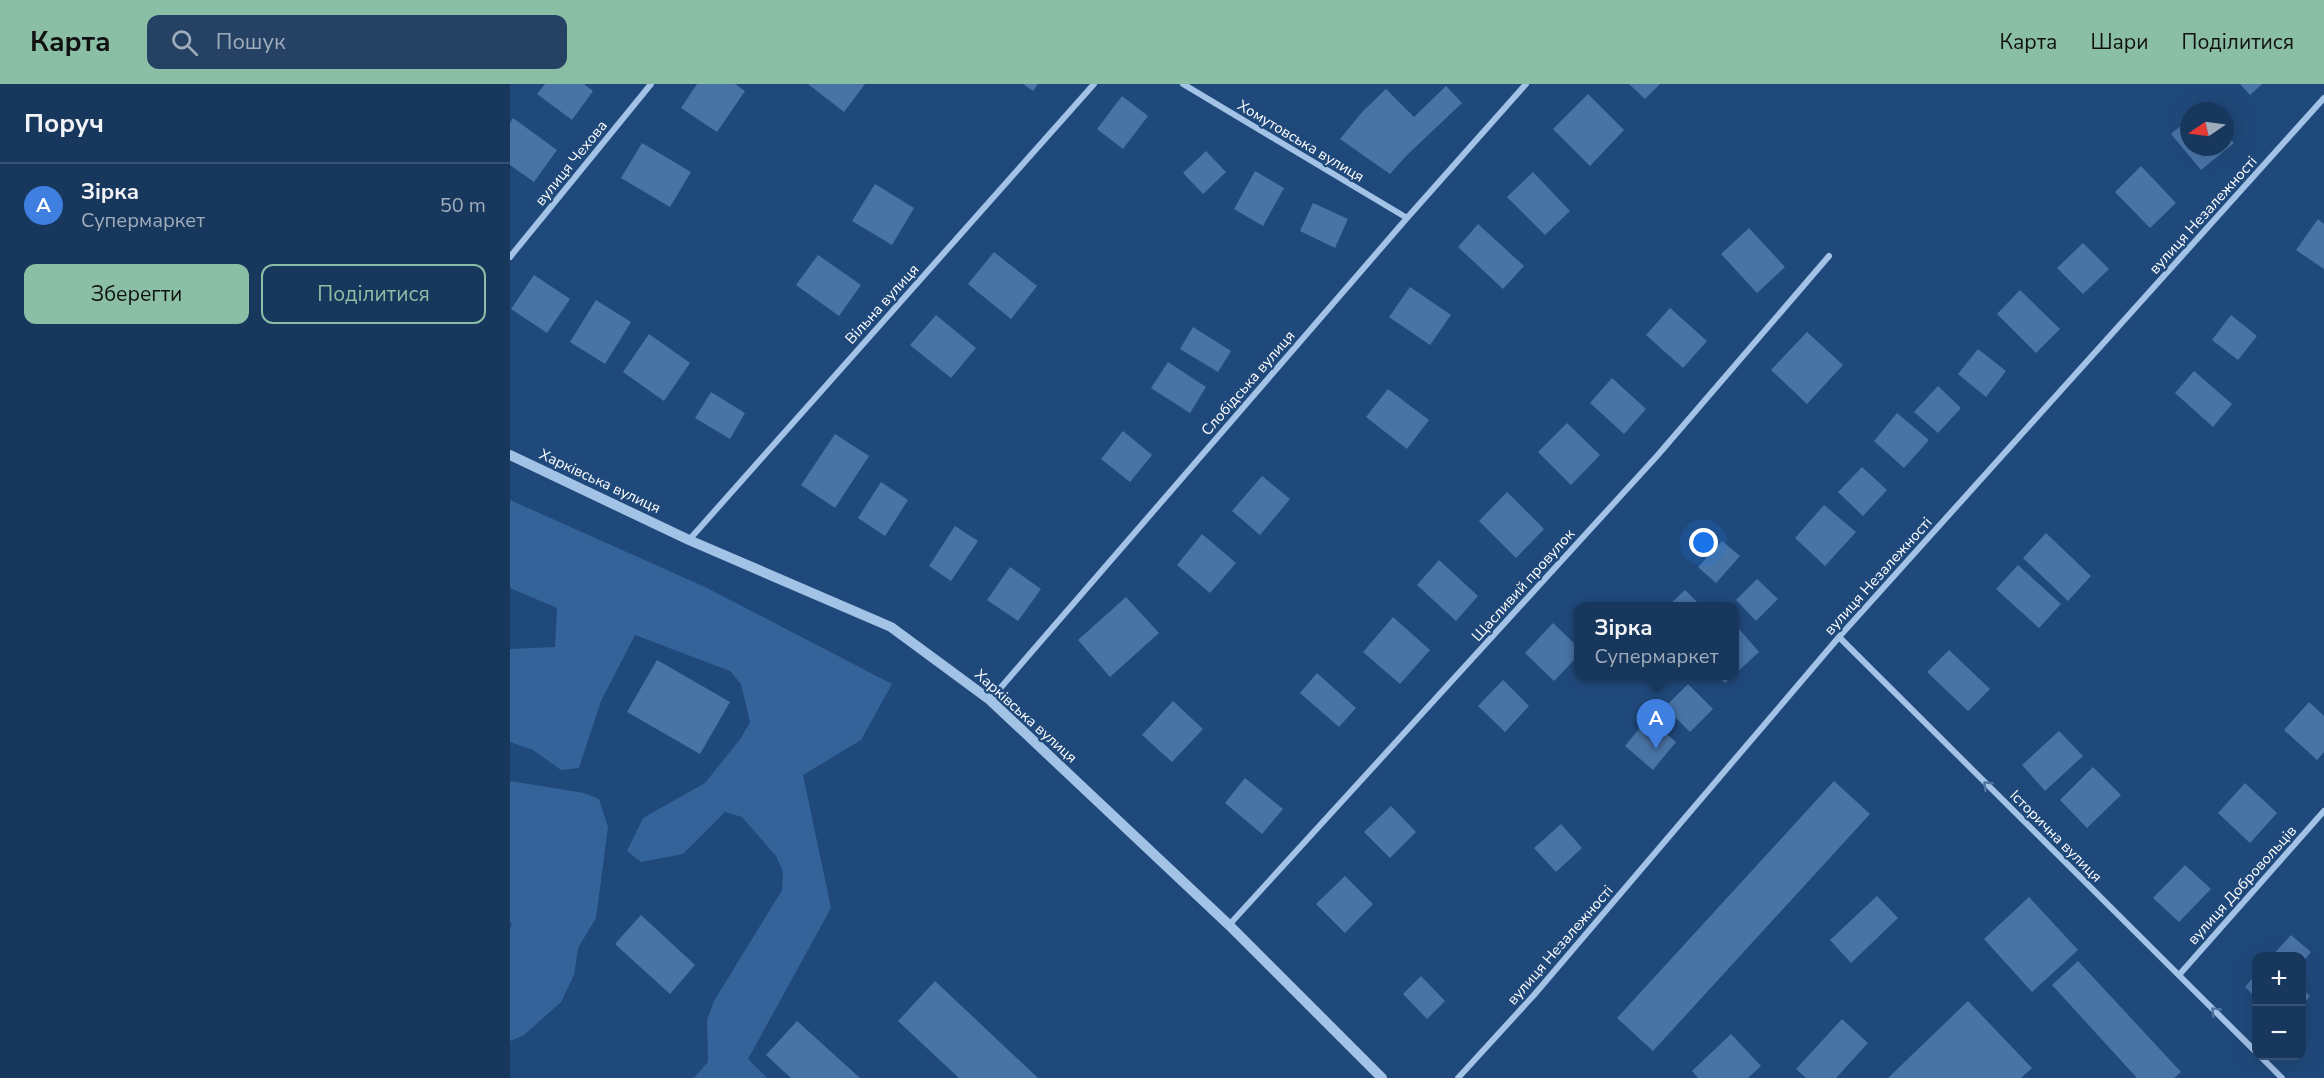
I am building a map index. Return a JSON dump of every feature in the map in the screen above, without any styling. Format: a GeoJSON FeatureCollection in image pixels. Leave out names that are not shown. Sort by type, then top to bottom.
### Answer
{"type":"FeatureCollection","features":[{"type":"Feature","properties":{"kind":"street","name":"вулиця Чехова"},"geometry":{"type":"LineString","coordinates":[[510,257],[651,84]]}},
{"type":"Feature","properties":{"kind":"street","name":"Вільна вулиця"},"geometry":{"type":"LineString","coordinates":[[689,540],[1094,84]]}},
{"type":"Feature","properties":{"kind":"street","name":"Хомутовська вулиця"},"geometry":{"type":"LineString","coordinates":[[1183,84],[1407,218]]}},
{"type":"Feature","properties":{"kind":"street","name":"Слобідська вулиця"},"geometry":{"type":"LineString","coordinates":[[990,700],[1407,218],[1526,84]]}},
{"type":"Feature","properties":{"kind":"street","name":"вулиця Незалежності"},"geometry":{"type":"LineString","coordinates":[[1458,1078],[1534,995],[1839,637],[2324,98]]}},
{"type":"Feature","properties":{"kind":"street","name":"Щасливий провулок"},"geometry":{"type":"LineString","coordinates":[[1229,925],[1657,456],[1829,256]]}},
{"type":"Feature","properties":{"kind":"street","name":"Харківська вулиця"},"geometry":{"type":"LineString","coordinates":[[510,455],[689,540],[891,627],[990,700],[1229,925],[1382,1078]]}},
{"type":"Feature","properties":{"kind":"street","name":"Історична вулиця"},"geometry":{"type":"LineString","coordinates":[[1839,637],[2252,1048]]}},
{"type":"Feature","properties":{"kind":"street","name":"вулиця Добровольців"},"geometry":{"type":"LineString","coordinates":[[2178,975],[2324,811]]}},
{"type":"Feature","properties":{"kind":"street","name":"Історична вулиця"},"geometry":{"type":"LineString","coordinates":[[2264,1060],[2282,1078]]}},
{"type":"Feature","properties":{"kind":"shaded area"},"geometry":{"type":"Polygon","coordinates":[[[510,500],[705,587],[892,684],[861,740],[803,775],[831,908],[748,1059],[767,1078],[694,1078],[708,1062],[707,1020],[714,1001],[782,890],[783,872],[776,856],[742,817],[725,812],[683,854],[641,862],[627,851],[643,818],[705,783],[741,738],[750,722],[741,684],[730,671],[635,635],[601,701],[579,768],[561,770],[533,750],[510,742],[510,649],[555,647],[557,608],[510,588],[510,500]]]}},
{"type":"Feature","properties":{"kind":"shaded area"},"geometry":{"type":"Polygon","coordinates":[[[510,781],[584,793],[599,799],[608,827],[596,918],[578,948],[574,975],[561,1002],[524,1035],[510,1041],[510,928],[512,924],[510,922],[510,781]]]}},
{"type":"Feature","properties":{"kind":"building"},"geometry":{"type":"Polygon","coordinates":[[[545,84],[584,84],[593,91],[572,120],[537,94],[545,84]]]}},
{"type":"Feature","properties":{"kind":"building"},"geometry":{"type":"Polygon","coordinates":[[[697,84],[735,84],[745,91],[717,132],[681,108],[697,84]]]}},
{"type":"Feature","properties":{"kind":"building"},"geometry":{"type":"Polygon","coordinates":[[[808,84],[865,84],[844,112],[808,84]]]}},
{"type":"Feature","properties":{"kind":"building"},"geometry":{"type":"Polygon","coordinates":[[[1023,84],[1038,84],[1033,91],[1023,84]]]}},
{"type":"Feature","properties":{"kind":"building"},"geometry":{"type":"Polygon","coordinates":[[[1629,84],[1660,84],[1645,99],[1629,84]]]}},
{"type":"Feature","properties":{"kind":"building"},"geometry":{"type":"Polygon","coordinates":[[[2240,84],[2262,84],[2250,95],[2240,84]]]}},
{"type":"Feature","properties":{"kind":"building"},"geometry":{"type":"Polygon","coordinates":[[[1446,86],[1462,103],[1390,174],[1340,139],[1363,111],[1386,89],[1414,117],[1446,86]]]}},
{"type":"Feature","properties":{"kind":"building"},"geometry":{"type":"Polygon","coordinates":[[[1588,94],[1624,130],[1590,166],[1553,129],[1588,94]]]}},
{"type":"Feature","properties":{"kind":"building"},"geometry":{"type":"Polygon","coordinates":[[[1122,96],[1148,116],[1123,149],[1097,129],[1122,96]]]}},
{"type":"Feature","properties":{"kind":"building"},"geometry":{"type":"Polygon","coordinates":[[[513,118],[557,150],[534,182],[510,165],[510,123],[513,118]]]}},
{"type":"Feature","properties":{"kind":"building"},"geometry":{"type":"Polygon","coordinates":[[[2180,126],[2180,145],[2171,134],[2180,126]]]}},
{"type":"Feature","properties":{"kind":"building"},"geometry":{"type":"Polygon","coordinates":[[[642,143],[691,172],[670,207],[621,178],[642,143]]]}},
{"type":"Feature","properties":{"kind":"building"},"geometry":{"type":"Polygon","coordinates":[[[1206,151],[1226,172],[1203,194],[1183,173],[1206,151]]]}},
{"type":"Feature","properties":{"kind":"building"},"geometry":{"type":"Polygon","coordinates":[[[2189,156],[2218,156],[2201,170],[2189,156]]]}},
{"type":"Feature","properties":{"kind":"building"},"geometry":{"type":"Polygon","coordinates":[[[2141,166],[2176,203],[2150,228],[2115,192],[2141,166]]]}},
{"type":"Feature","properties":{"kind":"building"},"geometry":{"type":"Polygon","coordinates":[[[1255,171],[1284,188],[1263,226],[1234,209],[1255,171]]]}},
{"type":"Feature","properties":{"kind":"building"},"geometry":{"type":"Polygon","coordinates":[[[1533,172],[1570,211],[1545,235],[1507,197],[1533,172]]]}},
{"type":"Feature","properties":{"kind":"building"},"geometry":{"type":"Polygon","coordinates":[[[875,184],[914,208],[892,245],[852,221],[875,184]]]}},
{"type":"Feature","properties":{"kind":"building"},"geometry":{"type":"Polygon","coordinates":[[[1313,203],[1348,219],[1335,248],[1300,231],[1313,203]]]}},
{"type":"Feature","properties":{"kind":"building"},"geometry":{"type":"Polygon","coordinates":[[[2318,219],[2324,224],[2324,269],[2296,250],[2318,219]]]}},
{"type":"Feature","properties":{"kind":"building"},"geometry":{"type":"Polygon","coordinates":[[[1478,224],[1524,266],[1503,289],[1458,247],[1478,224]]]}},
{"type":"Feature","properties":{"kind":"building"},"geometry":{"type":"Polygon","coordinates":[[[1749,228],[1785,267],[1757,293],[1721,254],[1749,228]]]}},
{"type":"Feature","properties":{"kind":"building"},"geometry":{"type":"Polygon","coordinates":[[[2083,243],[2109,269],[2083,294],[2057,268],[2083,243]]]}},
{"type":"Feature","properties":{"kind":"building"},"geometry":{"type":"Polygon","coordinates":[[[994,252],[1037,286],[1011,319],[968,284],[994,252]]]}},
{"type":"Feature","properties":{"kind":"building"},"geometry":{"type":"Polygon","coordinates":[[[818,255],[861,285],[839,316],[796,285],[818,255]]]}},
{"type":"Feature","properties":{"kind":"building"},"geometry":{"type":"Polygon","coordinates":[[[534,275],[570,299],[547,333],[511,309],[534,275]]]}},
{"type":"Feature","properties":{"kind":"building"},"geometry":{"type":"Polygon","coordinates":[[[1410,287],[1451,315],[1430,345],[1389,317],[1410,287]]]}},
{"type":"Feature","properties":{"kind":"building"},"geometry":{"type":"Polygon","coordinates":[[[2020,290],[2060,329],[2036,353],[1997,314],[2020,290]]]}},
{"type":"Feature","properties":{"kind":"building"},"geometry":{"type":"Polygon","coordinates":[[[596,300],[631,322],[605,364],[570,342],[596,300]]]}},
{"type":"Feature","properties":{"kind":"building"},"geometry":{"type":"Polygon","coordinates":[[[1670,308],[1707,341],[1683,368],[1646,335],[1670,308]]]}},
{"type":"Feature","properties":{"kind":"building"},"geometry":{"type":"Polygon","coordinates":[[[936,315],[976,348],[951,378],[910,345],[936,315]]]}},
{"type":"Feature","properties":{"kind":"building"},"geometry":{"type":"Polygon","coordinates":[[[2231,315],[2257,336],[2238,360],[2212,340],[2231,315]]]}},
{"type":"Feature","properties":{"kind":"building"},"geometry":{"type":"Polygon","coordinates":[[[1193,327],[1231,351],[1218,372],[1180,349],[1193,327]]]}},
{"type":"Feature","properties":{"kind":"building"},"geometry":{"type":"Polygon","coordinates":[[[1807,332],[1843,365],[1807,404],[1771,370],[1807,332]]]}},
{"type":"Feature","properties":{"kind":"building"},"geometry":{"type":"Polygon","coordinates":[[[649,334],[690,363],[664,401],[623,372],[649,334]]]}},
{"type":"Feature","properties":{"kind":"building"},"geometry":{"type":"Polygon","coordinates":[[[1978,349],[2006,371],[1986,397],[1958,374],[1978,349]]]}},
{"type":"Feature","properties":{"kind":"building"},"geometry":{"type":"Polygon","coordinates":[[[1168,362],[1206,387],[1190,413],[1151,388],[1168,362]]]}},
{"type":"Feature","properties":{"kind":"building"},"geometry":{"type":"Polygon","coordinates":[[[2194,371],[2232,404],[2213,427],[2175,393],[2194,371]]]}},
{"type":"Feature","properties":{"kind":"building"},"geometry":{"type":"Polygon","coordinates":[[[1612,378],[1646,409],[1624,434],[1590,403],[1612,378]]]}},
{"type":"Feature","properties":{"kind":"building"},"geometry":{"type":"Polygon","coordinates":[[[1938,386],[1961,408],[1938,433],[1914,412],[1938,386]]]}},
{"type":"Feature","properties":{"kind":"building"},"geometry":{"type":"Polygon","coordinates":[[[1388,389],[1429,420],[1407,449],[1366,417],[1388,389]]]}},
{"type":"Feature","properties":{"kind":"building"},"geometry":{"type":"Polygon","coordinates":[[[711,392],[745,413],[730,439],[695,418],[711,392]]]}},
{"type":"Feature","properties":{"kind":"building"},"geometry":{"type":"Polygon","coordinates":[[[1897,413],[1929,440],[1904,468],[1874,441],[1897,413]]]}},
{"type":"Feature","properties":{"kind":"building"},"geometry":{"type":"Polygon","coordinates":[[[1567,423],[1600,455],[1571,485],[1538,452],[1567,423]]]}},
{"type":"Feature","properties":{"kind":"building"},"geometry":{"type":"Polygon","coordinates":[[[1123,431],[1152,455],[1130,482],[1101,459],[1123,431]]]}},
{"type":"Feature","properties":{"kind":"building"},"geometry":{"type":"Polygon","coordinates":[[[835,434],[869,456],[835,508],[801,485],[835,434]]]}},
{"type":"Feature","properties":{"kind":"building"},"geometry":{"type":"Polygon","coordinates":[[[1862,467],[1887,490],[1863,516],[1838,492],[1862,467]]]}},
{"type":"Feature","properties":{"kind":"building"},"geometry":{"type":"Polygon","coordinates":[[[1262,476],[1290,499],[1260,535],[1232,511],[1262,476]]]}},
{"type":"Feature","properties":{"kind":"building"},"geometry":{"type":"Polygon","coordinates":[[[881,482],[908,500],[885,536],[858,518],[881,482]]]}},
{"type":"Feature","properties":{"kind":"building"},"geometry":{"type":"Polygon","coordinates":[[[1507,492],[1544,529],[1516,558],[1479,521],[1507,492]]]}},
{"type":"Feature","properties":{"kind":"building"},"geometry":{"type":"Polygon","coordinates":[[[1824,505],[1856,532],[1825,566],[1795,538],[1824,505]]]}},
{"type":"Feature","properties":{"kind":"building"},"geometry":{"type":"Polygon","coordinates":[[[955,526],[978,541],[951,581],[929,566],[955,526]]]}},
{"type":"Feature","properties":{"kind":"building"},"geometry":{"type":"Polygon","coordinates":[[[2046,533],[2091,576],[2068,601],[2023,558],[2046,533]]]}},
{"type":"Feature","properties":{"kind":"building"},"geometry":{"type":"Polygon","coordinates":[[[1202,534],[1236,563],[1210,593],[1177,565],[1202,534]]]}},
{"type":"Feature","properties":{"kind":"building"},"geometry":{"type":"Polygon","coordinates":[[[1722,541],[1740,556],[1716,583],[1698,567],[1722,541]]]}},
{"type":"Feature","properties":{"kind":"building"},"geometry":{"type":"Polygon","coordinates":[[[1439,560],[1478,596],[1456,621],[1417,585],[1439,560]]]}},
{"type":"Feature","properties":{"kind":"building"},"geometry":{"type":"Polygon","coordinates":[[[2018,565],[2061,604],[2039,628],[1996,589],[2018,565]]]}},
{"type":"Feature","properties":{"kind":"building"},"geometry":{"type":"Polygon","coordinates":[[[1010,567],[1041,589],[1018,621],[987,600],[1010,567]]]}},
{"type":"Feature","properties":{"kind":"building"},"geometry":{"type":"Polygon","coordinates":[[[1757,579],[1778,599],[1756,621],[1736,600],[1757,579]]]}},
{"type":"Feature","properties":{"kind":"building"},"geometry":{"type":"Polygon","coordinates":[[[1685,590],[1697,602],[1672,602],[1685,590]]]}},
{"type":"Feature","properties":{"kind":"building"},"geometry":{"type":"Polygon","coordinates":[[[1126,597],[1159,633],[1110,677],[1078,640],[1126,597]]]}},
{"type":"Feature","properties":{"kind":"building"},"geometry":{"type":"Polygon","coordinates":[[[1393,617],[1430,650],[1400,684],[1363,652],[1393,617]]]}},
{"type":"Feature","properties":{"kind":"building"},"geometry":{"type":"Polygon","coordinates":[[[1553,623],[1574,643],[1574,660],[1554,681],[1525,653],[1553,623]]]}},
{"type":"Feature","properties":{"kind":"building"},"geometry":{"type":"Polygon","coordinates":[[[1739,629],[1759,652],[1739,670],[1739,629]]]}},
{"type":"Feature","properties":{"kind":"building"},"geometry":{"type":"Polygon","coordinates":[[[1949,650],[1990,689],[1968,711],[1927,672],[1949,650]]]}},
{"type":"Feature","properties":{"kind":"building"},"geometry":{"type":"Polygon","coordinates":[[[657,660],[730,702],[700,754],[627,712],[657,660]]]}},
{"type":"Feature","properties":{"kind":"building"},"geometry":{"type":"Polygon","coordinates":[[[1317,673],[1356,708],[1339,727],[1300,693],[1317,673]]]}},
{"type":"Feature","properties":{"kind":"building"},"geometry":{"type":"Polygon","coordinates":[[[1503,680],[1529,706],[1505,732],[1478,706],[1503,680]]]}},
{"type":"Feature","properties":{"kind":"building"},"geometry":{"type":"Polygon","coordinates":[[[1688,684],[1713,709],[1690,732],[1665,707],[1688,684]]]}},
{"type":"Feature","properties":{"kind":"building"},"geometry":{"type":"Polygon","coordinates":[[[1173,701],[1203,729],[1172,762],[1142,735],[1173,701]]]}},
{"type":"Feature","properties":{"kind":"building"},"geometry":{"type":"Polygon","coordinates":[[[2309,702],[2324,716],[2324,752],[2317,760],[2284,730],[2309,702]]]}},
{"type":"Feature","properties":{"kind":"building"},"geometry":{"type":"Polygon","coordinates":[[[1648,718],[1676,742],[1653,770],[1625,746],[1648,718]]]}},
{"type":"Feature","properties":{"kind":"building"},"geometry":{"type":"Polygon","coordinates":[[[2059,731],[2083,756],[2045,791],[2022,765],[2059,731]]]}},
{"type":"Feature","properties":{"kind":"building"},"geometry":{"type":"Polygon","coordinates":[[[2093,767],[2121,795],[2087,828],[2060,800],[2093,767]]]}},
{"type":"Feature","properties":{"kind":"building"},"geometry":{"type":"Polygon","coordinates":[[[1245,778],[1283,809],[1262,834],[1225,803],[1245,778]]]}},
{"type":"Feature","properties":{"kind":"building"},"geometry":{"type":"Polygon","coordinates":[[[1834,781],[1870,814],[1653,1051],[1617,1018],[1834,781]]]}},
{"type":"Feature","properties":{"kind":"building"},"geometry":{"type":"Polygon","coordinates":[[[2245,783],[2277,813],[2250,843],[2218,813],[2245,783]]]}},
{"type":"Feature","properties":{"kind":"building"},"geometry":{"type":"Polygon","coordinates":[[[1391,806],[1416,832],[1390,858],[1364,832],[1391,806]]]}},
{"type":"Feature","properties":{"kind":"building"},"geometry":{"type":"Polygon","coordinates":[[[1561,824],[1582,848],[1556,872],[1534,848],[1561,824]]]}},
{"type":"Feature","properties":{"kind":"building"},"geometry":{"type":"Polygon","coordinates":[[[2185,865],[2211,889],[2179,922],[2153,898],[2185,865]]]}},
{"type":"Feature","properties":{"kind":"building"},"geometry":{"type":"Polygon","coordinates":[[[1345,876],[1373,904],[1345,933],[1316,904],[1345,876]]]}},
{"type":"Feature","properties":{"kind":"building"},"geometry":{"type":"Polygon","coordinates":[[[1877,896],[1898,918],[1851,963],[1830,940],[1877,896]]]}},
{"type":"Feature","properties":{"kind":"building"},"geometry":{"type":"Polygon","coordinates":[[[2029,897],[2078,950],[2032,992],[1984,939],[2029,897]]]}},
{"type":"Feature","properties":{"kind":"building"},"geometry":{"type":"Polygon","coordinates":[[[641,915],[695,965],[670,994],[615,944],[641,915]]]}},
{"type":"Feature","properties":{"kind":"building"},"geometry":{"type":"Polygon","coordinates":[[[2291,935],[2311,952],[2306,958],[2306,952],[2276,952],[2291,935]]]}},
{"type":"Feature","properties":{"kind":"building"},"geometry":{"type":"Polygon","coordinates":[[[2078,961],[2181,1072],[2174,1078],[2137,1078],[2052,985],[2078,961]]]}},
{"type":"Feature","properties":{"kind":"building"},"geometry":{"type":"Polygon","coordinates":[[[1421,976],[1445,1001],[1427,1019],[1403,994],[1421,976]]]}},
{"type":"Feature","properties":{"kind":"building"},"geometry":{"type":"Polygon","coordinates":[[[2252,979],[2252,994],[2245,987],[2252,979]]]}},
{"type":"Feature","properties":{"kind":"building"},"geometry":{"type":"Polygon","coordinates":[[[935,981],[1038,1078],[959,1078],[898,1021],[935,981]]]}},
{"type":"Feature","properties":{"kind":"building"},"geometry":{"type":"Polygon","coordinates":[[[1968,1001],[2032,1068],[2021,1078],[1888,1078],[1968,1001]]]}},
{"type":"Feature","properties":{"kind":"building"},"geometry":{"type":"Polygon","coordinates":[[[1842,1019],[1868,1043],[1836,1078],[1806,1078],[1796,1069],[1842,1019]]]}},
{"type":"Feature","properties":{"kind":"building"},"geometry":{"type":"Polygon","coordinates":[[[797,1021],[860,1078],[791,1078],[766,1055],[797,1021]]]}},
{"type":"Feature","properties":{"kind":"building"},"geometry":{"type":"Polygon","coordinates":[[[1731,1034],[1761,1066],[1748,1078],[1698,1078],[1692,1071],[1731,1034]]]}},
{"type":"Feature","properties":{"kind":"place","name":"Зірка"},"geometry":{"type":"Point","coordinates":[1656,749]}}]}
